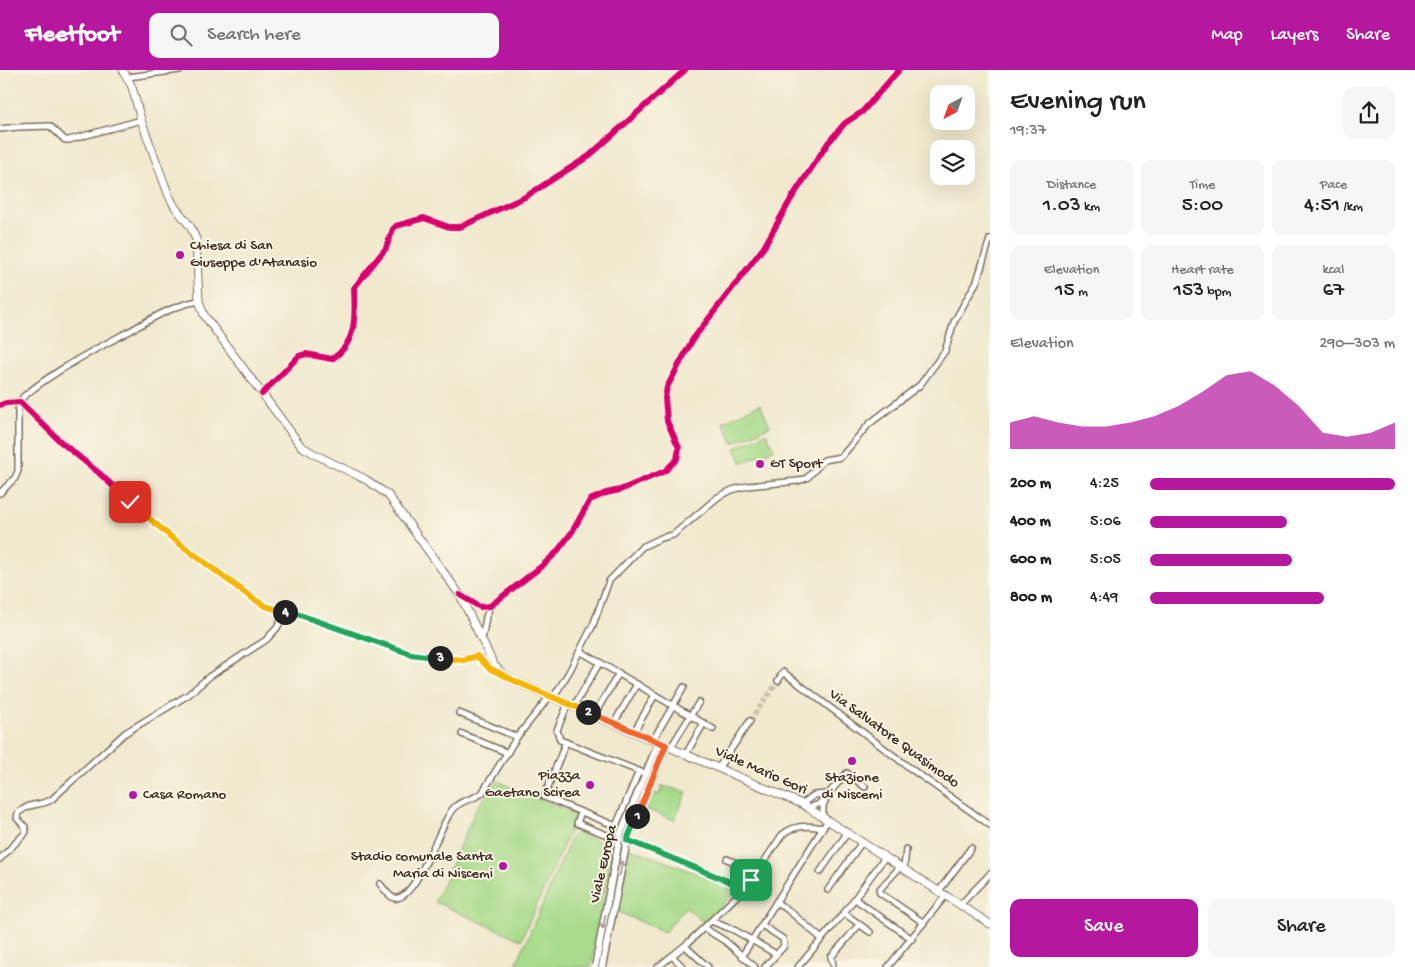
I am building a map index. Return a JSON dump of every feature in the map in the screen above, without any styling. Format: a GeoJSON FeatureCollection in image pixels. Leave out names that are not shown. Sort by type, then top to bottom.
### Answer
{"type":"FeatureCollection","features":[{"type":"Feature","properties":{"kind":"main road"},"geometry":{"type":"LineString","coordinates":[[123,70],[128,77],[141,120],[169,196],[190,226],[196,239],[199,302],[210,323],[301,446],[365,479],[388,495],[460,595],[494,665],[504,675]]}},
{"type":"Feature","properties":{"kind":"main road","name":"Viale Mario Gori"},"geometry":{"type":"LineString","coordinates":[[504,675],[809,807],[990,924]]}},
{"type":"Feature","properties":{"kind":"street"},"geometry":{"type":"LineString","coordinates":[[128,77],[180,70]]}},
{"type":"Feature","properties":{"kind":"street"},"geometry":{"type":"LineString","coordinates":[[262,394],[299,356],[306,354],[332,359],[341,353],[351,335],[355,321],[354,288],[386,248],[393,229],[424,218],[449,227],[460,227],[525,197],[589,156],[685,70]]}},
{"type":"Feature","properties":{"kind":"street"},"geometry":{"type":"LineString","coordinates":[[482,641],[490,606],[556,553],[565,543],[590,500],[606,493],[620,490],[665,470],[677,459],[679,448],[667,421],[666,387],[693,339],[764,247],[791,199],[828,143],[845,123],[862,112],[899,70]]}},
{"type":"Feature","properties":{"kind":"street"},"geometry":{"type":"LineString","coordinates":[[0,130],[18,127],[50,126],[65,140],[69,140],[141,120]]}},
{"type":"Feature","properties":{"kind":"street"},"geometry":{"type":"LineString","coordinates":[[380,884],[390,896],[395,898],[402,897],[407,893],[424,867],[447,817],[457,805],[482,793],[517,737],[552,697],[580,651],[593,625],[609,581],[642,547],[661,538],[674,535],[718,497],[732,490],[747,486],[798,481],[807,478],[824,460],[841,457],[869,424],[920,385],[945,351],[954,322],[977,281],[990,238]]}},
{"type":"Feature","properties":{"kind":"street"},"geometry":{"type":"LineString","coordinates":[[0,493],[15,478],[18,471],[18,410],[20,402],[32,390],[94,350],[170,310],[188,303],[199,302]]}},
{"type":"Feature","properties":{"kind":"street"},"geometry":{"type":"LineString","coordinates":[[0,406],[6,403],[20,402],[62,443],[171,537],[265,606],[297,614],[411,654],[456,660],[477,656],[489,668],[504,675]]}},
{"type":"Feature","properties":{"kind":"street"},"geometry":{"type":"LineString","coordinates":[[460,595],[480,606],[490,606]]}},
{"type":"Feature","properties":{"kind":"street"},"geometry":{"type":"LineString","coordinates":[[0,859],[26,832],[25,827],[17,818],[18,813],[31,804],[51,800],[125,732],[188,695],[210,676],[259,645],[277,628],[286,612]]}},
{"type":"Feature","properties":{"kind":"street"},"geometry":{"type":"LineString","coordinates":[[580,651],[714,729]]}},
{"type":"Feature","properties":{"kind":"street"},"geometry":{"type":"LineString","coordinates":[[566,742],[544,797],[616,826],[642,772],[566,742],[560,740],[557,730],[571,705],[600,662]]}},
{"type":"Feature","properties":{"kind":"street","name":"Via Salvatore Quasimodo"},"geometry":{"type":"LineString","coordinates":[[778,681],[784,672],[914,771],[989,824]]}},
{"type":"Feature","properties":{"kind":"street"},"geometry":{"type":"LineString","coordinates":[[594,715],[619,674]]}},
{"type":"Feature","properties":{"kind":"street"},"geometry":{"type":"LineString","coordinates":[[614,723],[638,684]]}},
{"type":"Feature","properties":{"kind":"street"},"geometry":{"type":"LineString","coordinates":[[656,741],[684,687]]}},
{"type":"Feature","properties":{"kind":"street"},"geometry":{"type":"LineString","coordinates":[[634,732],[655,695]]}},
{"type":"Feature","properties":{"kind":"street"},"geometry":{"type":"LineString","coordinates":[[669,746],[699,702]]}},
{"type":"Feature","properties":{"kind":"street"},"geometry":{"type":"LineString","coordinates":[[459,713],[517,737]]}},
{"type":"Feature","properties":{"kind":"street"},"geometry":{"type":"LineString","coordinates":[[719,768],[750,721]]}},
{"type":"Feature","properties":{"kind":"street"},"geometry":{"type":"LineString","coordinates":[[686,754],[704,724]]}},
{"type":"Feature","properties":{"kind":"street"},"geometry":{"type":"LineString","coordinates":[[462,734],[508,753]]}},
{"type":"Feature","properties":{"kind":"street","name":"Viale Europa"},"geometry":{"type":"LineString","coordinates":[[595,967],[623,840],[642,772],[656,741]]}},
{"type":"Feature","properties":{"kind":"street","name":"Viale Europa"},"geometry":{"type":"LineString","coordinates":[[602,967],[623,840],[669,746]]}},
{"type":"Feature","properties":{"kind":"street"},"geometry":{"type":"LineString","coordinates":[[742,956],[823,828],[825,819],[823,806],[829,794],[847,773],[865,787]]}},
{"type":"Feature","properties":{"kind":"street"},"geometry":{"type":"LineString","coordinates":[[809,807],[829,794]]}},
{"type":"Feature","properties":{"kind":"street"},"geometry":{"type":"LineString","coordinates":[[809,807],[810,797],[829,794]]}},
{"type":"Feature","properties":{"kind":"street"},"geometry":{"type":"LineString","coordinates":[[809,807],[819,795]]}},
{"type":"Feature","properties":{"kind":"street"},"geometry":{"type":"LineString","coordinates":[[581,812],[577,823],[745,888]]}},
{"type":"Feature","properties":{"kind":"street"},"geometry":{"type":"LineString","coordinates":[[658,967],[685,946],[745,888],[782,834],[788,830],[812,826],[823,828]]}},
{"type":"Feature","properties":{"kind":"street"},"geometry":{"type":"LineString","coordinates":[[820,872],[848,832]]}},
{"type":"Feature","properties":{"kind":"street"},"geometry":{"type":"LineString","coordinates":[[828,890],[862,842]]}},
{"type":"Feature","properties":{"kind":"street"},"geometry":{"type":"LineString","coordinates":[[939,891],[971,848]]}},
{"type":"Feature","properties":{"kind":"street"},"geometry":{"type":"LineString","coordinates":[[906,849],[902,867],[879,890],[880,893],[924,923]]}},
{"type":"Feature","properties":{"kind":"street"},"geometry":{"type":"LineString","coordinates":[[798,967],[844,913],[885,857]]}},
{"type":"Feature","properties":{"kind":"street"},"geometry":{"type":"LineString","coordinates":[[727,859],[757,872]]}},
{"type":"Feature","properties":{"kind":"street"},"geometry":{"type":"LineString","coordinates":[[961,904],[990,874]]}},
{"type":"Feature","properties":{"kind":"street"},"geometry":{"type":"LineString","coordinates":[[888,967],[946,895]]}},
{"type":"Feature","properties":{"kind":"street"},"geometry":{"type":"LineString","coordinates":[[855,899],[912,939]]}},
{"type":"Feature","properties":{"kind":"street"},"geometry":{"type":"LineString","coordinates":[[776,902],[822,939]]}},
{"type":"Feature","properties":{"kind":"street"},"geometry":{"type":"LineString","coordinates":[[844,913],[870,932]]}},
{"type":"Feature","properties":{"kind":"street"},"geometry":{"type":"LineString","coordinates":[[711,921],[752,940],[776,954]]}},
{"type":"Feature","properties":{"kind":"street"},"geometry":{"type":"LineString","coordinates":[[762,924],[783,939],[784,946],[765,967]]}},
{"type":"Feature","properties":{"kind":"street"},"geometry":{"type":"LineString","coordinates":[[833,964],[831,957],[859,924]]}},
{"type":"Feature","properties":{"kind":"street"},"geometry":{"type":"LineString","coordinates":[[704,928],[715,934],[755,967]]}},
{"type":"Feature","properties":{"kind":"street"},"geometry":{"type":"LineString","coordinates":[[685,946],[708,967]]}},
{"type":"Feature","properties":{"kind":"street"},"geometry":{"type":"LineString","coordinates":[[672,956],[683,967]]}},
{"type":"Feature","properties":{"kind":"green space"},"geometry":{"type":"Polygon","coordinates":[[[760,404],[770,426],[733,443],[723,422],[760,404]]]}},
{"type":"Feature","properties":{"kind":"green space"},"geometry":{"type":"Polygon","coordinates":[[[766,433],[774,449],[742,463],[735,448],[766,433]]]}},
{"type":"Feature","properties":{"kind":"green space","name":"Stadio comunale Santa Maria di Niscemi"},"geometry":{"type":"Polygon","coordinates":[[[497,781],[577,815],[521,940],[435,902],[476,809],[497,781]]]}},
{"type":"Feature","properties":{"kind":"green space"},"geometry":{"type":"Polygon","coordinates":[[[662,786],[687,792],[674,820],[644,808],[651,792],[659,795],[662,786]]]}},
{"type":"Feature","properties":{"kind":"green space"},"geometry":{"type":"Polygon","coordinates":[[[576,832],[602,843],[608,840],[614,843],[591,967],[515,967],[572,836],[576,832]]]}},
{"type":"Feature","properties":{"kind":"green space"},"geometry":{"type":"Polygon","coordinates":[[[630,848],[736,891],[703,922],[685,907],[665,932],[618,912],[630,848]]]}},
{"type":"Feature","properties":{"kind":"tunnel"},"geometry":{"type":"LineString","coordinates":[[750,721],[778,681]]}},
{"type":"Feature","properties":{"kind":"cycle path"},"geometry":{"type":"LineString","coordinates":[[262,394],[299,356],[306,354],[332,359],[347,345],[353,327],[355,308],[354,288],[386,248],[396,226],[424,218],[449,227],[460,227],[525,197],[589,156],[685,70]]}},
{"type":"Feature","properties":{"kind":"cycle path"},"geometry":{"type":"LineString","coordinates":[[460,595],[480,607],[490,606],[556,553],[572,532],[590,500],[665,471],[677,459],[679,448],[667,421],[665,398],[667,387],[693,339],[764,247],[791,199],[828,143],[845,123],[862,112],[899,70]]}},
{"type":"Feature","properties":{"kind":"cycle path"},"geometry":{"type":"LineString","coordinates":[[0,405],[20,402],[62,443],[171,537],[265,606],[297,614],[411,654],[456,660],[477,656],[489,667],[504,675]]}},
{"type":"Feature","properties":{"kind":"place","name":"Chiesa di San Giuseppe d'Atanasio"},"geometry":{"type":"Point","coordinates":[180,255]}},
{"type":"Feature","properties":{"kind":"place","name":"GT Sport"},"geometry":{"type":"Point","coordinates":[760,464]}},
{"type":"Feature","properties":{"kind":"place","name":"Stazione di Niscemi"},"geometry":{"type":"Point","coordinates":[852,761]}},
{"type":"Feature","properties":{"kind":"place","name":"Piazza Gaetano Scirea"},"geometry":{"type":"Point","coordinates":[590,785]}},
{"type":"Feature","properties":{"kind":"place","name":"Casa Romano"},"geometry":{"type":"Point","coordinates":[133,795]}},
{"type":"Feature","properties":{"kind":"place","name":"Stadio comunale Santa Maria di Niscemi"},"geometry":{"type":"Point","coordinates":[503,866]}},
{"type":"Feature","properties":{"kind":"route"},"geometry":{"type":"LineString","coordinates":[[130,502],[171,537],[265,606],[297,614],[411,654],[456,660],[477,656],[489,668],[519,683],[666,745],[627,840],[745,888],[751,880]]}}]}
